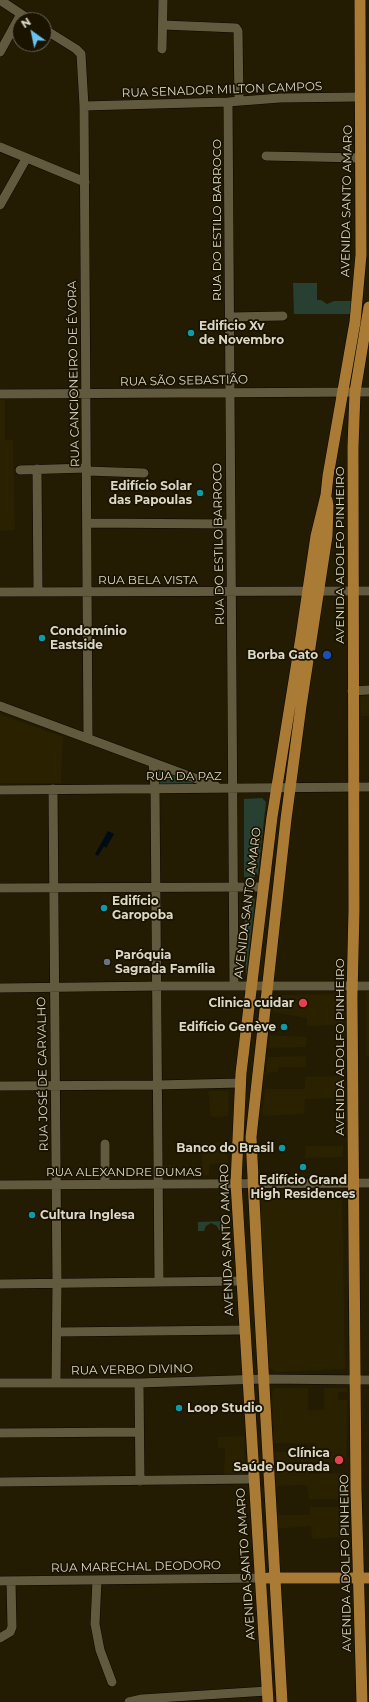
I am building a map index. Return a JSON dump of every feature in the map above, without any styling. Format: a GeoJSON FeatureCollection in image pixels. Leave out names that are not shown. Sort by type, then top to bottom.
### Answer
{"type":"FeatureCollection","features":[{"type":"Feature","properties":{"kind":"main road","name":"AVENIDA SANTO AMARO"},"geometry":{"type":"LineString","coordinates":[[282,1702],[252,1183],[252,1130],[278,887],[313,591],[319,520],[326,495],[342,392],[355,322],[361,255],[360,0]]}},
{"type":"Feature","properties":{"kind":"main road"},"geometry":{"type":"LineString","coordinates":[[355,392],[369,307]]}},
{"type":"Feature","properties":{"kind":"main road","name":"AVENIDA ADOLFO PINHEIRO"},"geometry":{"type":"LineString","coordinates":[[355,392],[353,447],[352,691],[354,910],[352,986],[356,1496],[364,1578],[362,1702]]}},
{"type":"Feature","properties":{"kind":"main road","name":"AVENIDA SANTO AMARO"},"geometry":{"type":"LineString","coordinates":[[268,1697],[253,1479],[236,1184],[241,1083],[263,887],[276,788],[313,591]]}},
{"type":"Feature","properties":{"kind":"main road"},"geometry":{"type":"LineString","coordinates":[[263,887],[278,887]]}},
{"type":"Feature","properties":{"kind":"main road","name":"RUA MARECHAL DEODORO"},"geometry":{"type":"LineString","coordinates":[[260,1578],[364,1578]]}},
{"type":"Feature","properties":{"kind":"street"},"geometry":{"type":"LineString","coordinates":[[0,0],[18,12]]}},
{"type":"Feature","properties":{"kind":"street"},"geometry":{"type":"LineString","coordinates":[[162,49],[163,0]]}},
{"type":"Feature","properties":{"kind":"street"},"geometry":{"type":"LineString","coordinates":[[163,25],[236,28],[238,31],[240,101]]}},
{"type":"Feature","properties":{"kind":"street"},"geometry":{"type":"LineString","coordinates":[[0,52],[12,30]]}},
{"type":"Feature","properties":{"kind":"street","name":"RUA CANCIONEIRO DE ÉVORA"},"geometry":{"type":"LineString","coordinates":[[52,34],[76,49],[80,54],[84,106],[88,738]]}},
{"type":"Feature","properties":{"kind":"street","name":"RUA SENADOR MILTON CAMPOS"},"geometry":{"type":"LineString","coordinates":[[84,106],[228,102],[280,98],[360,97]]}},
{"type":"Feature","properties":{"kind":"street","name":"RUA DO ESTILO BARROCO"},"geometry":{"type":"LineString","coordinates":[[228,102],[234,986]]}},
{"type":"Feature","properties":{"kind":"street"},"geometry":{"type":"LineString","coordinates":[[0,147],[85,182]]}},
{"type":"Feature","properties":{"kind":"street"},"geometry":{"type":"LineString","coordinates":[[266,156],[361,158]]}},
{"type":"Feature","properties":{"kind":"street"},"geometry":{"type":"LineString","coordinates":[[0,205],[26,159]]}},
{"type":"Feature","properties":{"kind":"street"},"geometry":{"type":"LineString","coordinates":[[230,317],[283,316]]}},
{"type":"Feature","properties":{"kind":"street","name":"RUA SÃO SEBASTIÃO"},"geometry":{"type":"LineString","coordinates":[[0,394],[369,392]]}},
{"type":"Feature","properties":{"kind":"street"},"geometry":{"type":"LineString","coordinates":[[37,469],[38,592]]}},
{"type":"Feature","properties":{"kind":"street"},"geometry":{"type":"LineString","coordinates":[[20,470],[87,469],[144,473]]}},
{"type":"Feature","properties":{"kind":"street"},"geometry":{"type":"LineString","coordinates":[[87,523],[230,524]]}},
{"type":"Feature","properties":{"kind":"street","name":"RUA BELA VISTA"},"geometry":{"type":"LineString","coordinates":[[0,592],[369,591]]}},
{"type":"Feature","properties":{"kind":"street"},"geometry":{"type":"LineString","coordinates":[[352,691],[369,690]]}},
{"type":"Feature","properties":{"kind":"street"},"geometry":{"type":"LineString","coordinates":[[0,706],[223,788]]}},
{"type":"Feature","properties":{"kind":"street"},"geometry":{"type":"LineString","coordinates":[[153,763],[155,788],[160,1282]]}},
{"type":"Feature","properties":{"kind":"street","name":"RUA DA PAZ"},"geometry":{"type":"LineString","coordinates":[[0,790],[369,788]]}},
{"type":"Feature","properties":{"kind":"street","name":"RUA JOSÉ DE CARVALHO"},"geometry":{"type":"LineString","coordinates":[[53,789],[57,1283],[56,1383]]}},
{"type":"Feature","properties":{"kind":"street"},"geometry":{"type":"LineString","coordinates":[[0,888],[263,887]]}},
{"type":"Feature","properties":{"kind":"street"},"geometry":{"type":"LineString","coordinates":[[0,988],[267,985],[369,986]]}},
{"type":"Feature","properties":{"kind":"street"},"geometry":{"type":"LineString","coordinates":[[0,1086],[241,1083]]}},
{"type":"Feature","properties":{"kind":"street"},"geometry":{"type":"LineString","coordinates":[[105,1144],[105,1184]]}},
{"type":"Feature","properties":{"kind":"street","name":"RUA ALEXANDRE DUMAS"},"geometry":{"type":"LineString","coordinates":[[0,1185],[369,1183]]}},
{"type":"Feature","properties":{"kind":"street"},"geometry":{"type":"LineString","coordinates":[[0,1284],[242,1281]]}},
{"type":"Feature","properties":{"kind":"street"},"geometry":{"type":"LineString","coordinates":[[57,1332],[244,1330]]}},
{"type":"Feature","properties":{"kind":"street","name":"RUA VERBO DIVINO"},"geometry":{"type":"LineString","coordinates":[[0,1383],[139,1383],[248,1379],[369,1380]]}},
{"type":"Feature","properties":{"kind":"street"},"geometry":{"type":"LineString","coordinates":[[139,1383],[140,1481]]}},
{"type":"Feature","properties":{"kind":"street"},"geometry":{"type":"LineString","coordinates":[[0,1433],[139,1432]]}},
{"type":"Feature","properties":{"kind":"street"},"geometry":{"type":"LineString","coordinates":[[0,1482],[253,1479]]}},
{"type":"Feature","properties":{"kind":"street","name":"RUA MARECHAL DEODORO"},"geometry":{"type":"LineString","coordinates":[[0,1581],[260,1578]]}},
{"type":"Feature","properties":{"kind":"street"},"geometry":{"type":"LineString","coordinates":[[97,1580],[96,1624],[100,1650],[112,1682]]}},
{"type":"Feature","properties":{"kind":"street"},"geometry":{"type":"LineString","coordinates":[[0,1638],[10,1632],[12,1627],[11,1581]]}},
{"type":"Feature","properties":{"kind":"street"},"geometry":{"type":"LineString","coordinates":[[131,1701],[268,1697]]}},
{"type":"Feature","properties":{"kind":"shaded area"},"geometry":{"type":"Polygon","coordinates":[[[0,400],[5,400],[5,440],[13,439],[15,530],[0,531],[0,400]]]}},
{"type":"Feature","properties":{"kind":"shaded area"},"geometry":{"type":"Polygon","coordinates":[[[369,693],[369,716],[361,716],[360,694],[369,693]]]}},
{"type":"Feature","properties":{"kind":"shaded area"},"geometry":{"type":"Polygon","coordinates":[[[0,714],[63,737],[61,783],[0,783],[0,714]]]}},
{"type":"Feature","properties":{"kind":"shaded area"},"geometry":{"type":"Polygon","coordinates":[[[108,831],[114,834],[106,848],[104,846],[98,856],[95,854],[108,831]]]}},
{"type":"Feature","properties":{"kind":"shaded area"},"geometry":{"type":"Polygon","coordinates":[[[366,992],[369,992],[369,1056],[366,1056],[366,992]]]}},
{"type":"Feature","properties":{"kind":"shaded area"},"geometry":{"type":"Polygon","coordinates":[[[343,994],[343,1025],[307,1026],[307,1018],[273,1012],[275,998],[278,995],[343,994]]]}},
{"type":"Feature","properties":{"kind":"shaded area"},"geometry":{"type":"Polygon","coordinates":[[[270,1035],[307,1037],[306,1047],[269,1048],[270,1035]]]}},
{"type":"Feature","properties":{"kind":"shaded area"},"geometry":{"type":"Polygon","coordinates":[[[306,1056],[306,1067],[279,1067],[278,1072],[266,1073],[268,1057],[306,1056]]]}},
{"type":"Feature","properties":{"kind":"shaded area"},"geometry":{"type":"Polygon","coordinates":[[[343,1076],[343,1098],[305,1099],[304,1114],[262,1116],[265,1089],[305,1089],[305,1077],[343,1076]]]}},
{"type":"Feature","properties":{"kind":"shaded area"},"geometry":{"type":"Polygon","coordinates":[[[208,1091],[229,1091],[228,1116],[211,1117],[208,1091]]]}},
{"type":"Feature","properties":{"kind":"shaded area"},"geometry":{"type":"Polygon","coordinates":[[[227,1142],[228,1163],[210,1164],[209,1175],[202,1175],[202,1143],[227,1142]]]}},
{"type":"Feature","properties":{"kind":"shaded area"},"geometry":{"type":"Polygon","coordinates":[[[306,1146],[343,1146],[343,1157],[305,1158],[306,1146]]]}},
{"type":"Feature","properties":{"kind":"shaded area"},"geometry":{"type":"Polygon","coordinates":[[[164,1165],[175,1165],[175,1176],[164,1176],[164,1165]]]}},
{"type":"Feature","properties":{"kind":"shaded area"},"geometry":{"type":"Polygon","coordinates":[[[269,1190],[342,1191],[345,1369],[275,1372],[269,1367],[260,1196],[269,1190]]]}},
{"type":"Feature","properties":{"kind":"shaded area"},"geometry":{"type":"Polygon","coordinates":[[[274,1388],[308,1388],[308,1410],[324,1410],[324,1388],[347,1388],[347,1392],[338,1392],[338,1400],[347,1400],[346,1462],[308,1463],[308,1474],[345,1473],[345,1499],[309,1499],[307,1485],[276,1486],[275,1452],[315,1452],[316,1443],[274,1443],[272,1392],[274,1388]]]}},
{"type":"Feature","properties":{"kind":"shaded area"},"geometry":{"type":"Polygon","coordinates":[[[244,1436],[246,1474],[224,1474],[225,1448],[218,1448],[218,1437],[244,1436]]]}},
{"type":"Feature","properties":{"kind":"shaded area"},"geometry":{"type":"Polygon","coordinates":[[[310,1507],[345,1507],[344,1537],[312,1539],[311,1526],[278,1529],[277,1515],[310,1515],[310,1507]]]}},
{"type":"Feature","properties":{"kind":"green space"},"geometry":{"type":"Polygon","coordinates":[[[293,283],[317,283],[317,300],[321,300],[327,304],[334,301],[352,301],[351,314],[294,314],[293,283]]]}},
{"type":"Feature","properties":{"kind":"green space"},"geometry":{"type":"Polygon","coordinates":[[[154,765],[208,787],[157,787],[154,765]]]}},
{"type":"Feature","properties":{"kind":"green space"},"geometry":{"type":"Polygon","coordinates":[[[262,798],[266,802],[258,874],[255,877],[244,877],[244,799],[262,798]]]}},
{"type":"Feature","properties":{"kind":"green space"},"geometry":{"type":"Polygon","coordinates":[[[244,896],[253,896],[255,900],[246,976],[244,896]]]}},
{"type":"Feature","properties":{"kind":"green space"},"geometry":{"type":"Polygon","coordinates":[[[227,1221],[228,1230],[219,1230],[217,1226],[211,1223],[206,1226],[204,1231],[198,1231],[198,1222],[227,1221]]]}},
{"type":"Feature","properties":{"kind":"place","name":"Edificio Xv de Novembro"},"geometry":{"type":"Point","coordinates":[191,333]}},
{"type":"Feature","properties":{"kind":"place","name":"Edifício Solar das Papoulas"},"geometry":{"type":"Point","coordinates":[200,493]}},
{"type":"Feature","properties":{"kind":"place","name":"Condomínio Eastside"},"geometry":{"type":"Point","coordinates":[42,638]}},
{"type":"Feature","properties":{"kind":"place","name":"Borba Gato"},"geometry":{"type":"Point","coordinates":[327,655]}},
{"type":"Feature","properties":{"kind":"place","name":"Edifício Garopoba"},"geometry":{"type":"Point","coordinates":[104,908]}},
{"type":"Feature","properties":{"kind":"place","name":"Paróquia Sagrada Família"},"geometry":{"type":"Point","coordinates":[107,962]}},
{"type":"Feature","properties":{"kind":"place","name":"Clinica cuidar"},"geometry":{"type":"Point","coordinates":[303,1003]}},
{"type":"Feature","properties":{"kind":"place","name":"Edifício Genève"},"geometry":{"type":"Point","coordinates":[284,1027]}},
{"type":"Feature","properties":{"kind":"place","name":"Banco do Brasil"},"geometry":{"type":"Point","coordinates":[282,1148]}},
{"type":"Feature","properties":{"kind":"place","name":"Edifício Grand High Residences"},"geometry":{"type":"Point","coordinates":[303,1167]}},
{"type":"Feature","properties":{"kind":"place","name":"Cultura Inglesa"},"geometry":{"type":"Point","coordinates":[32,1215]}},
{"type":"Feature","properties":{"kind":"place","name":"Loop Studio"},"geometry":{"type":"Point","coordinates":[179,1408]}},
{"type":"Feature","properties":{"kind":"place","name":"Clínica Saúde Dourada"},"geometry":{"type":"Point","coordinates":[339,1460]}}]}
